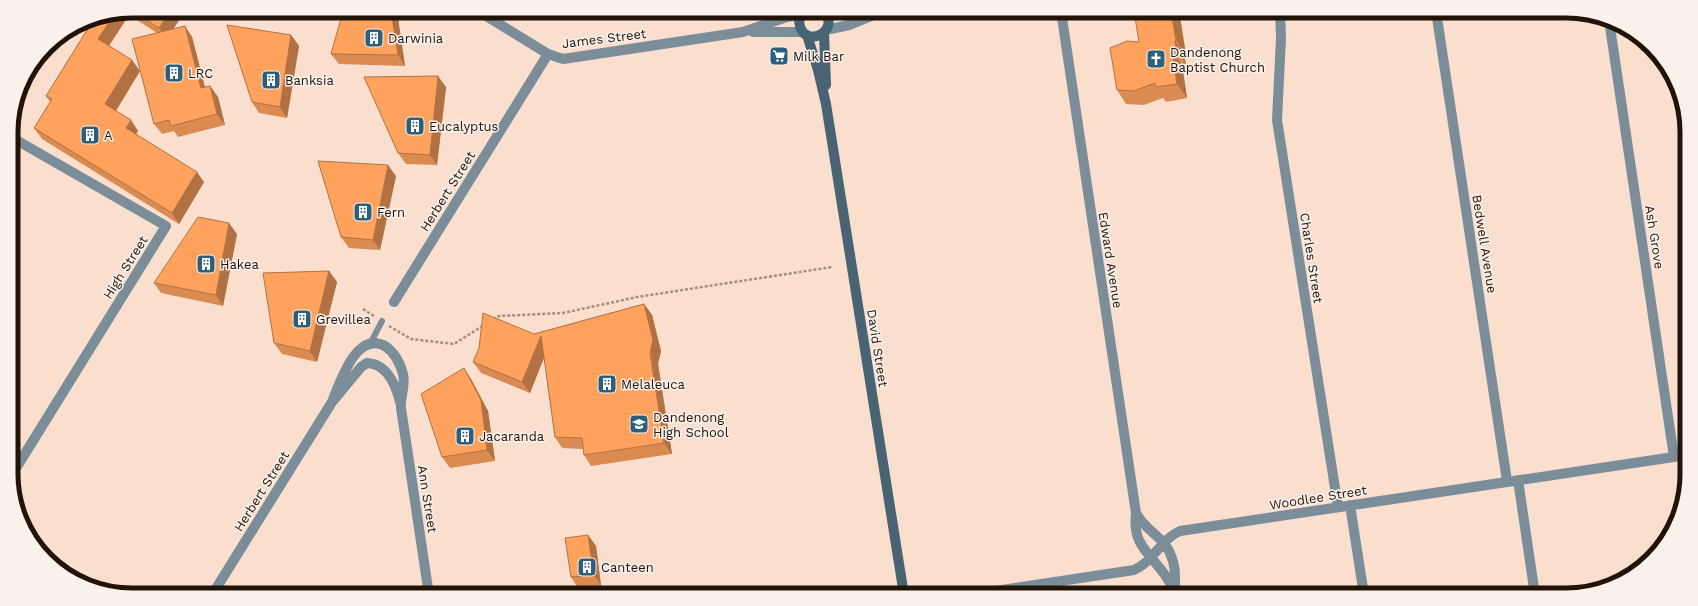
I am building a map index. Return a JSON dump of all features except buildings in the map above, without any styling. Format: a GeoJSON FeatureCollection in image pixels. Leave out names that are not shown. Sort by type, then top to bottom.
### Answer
{"type":"FeatureCollection","features":[{"type":"Feature","properties":{"kind":"main road","name":"David Street"},"geometry":{"type":"LineString","coordinates":[[801,18],[799,24],[805,34],[818,70],[826,104],[903,588]]}},
{"type":"Feature","properties":{"kind":"main road","name":"David Street"},"geometry":{"type":"LineString","coordinates":[[826,104],[825,31],[828,21],[827,18]]}},
{"type":"Feature","properties":{"kind":"main road"},"geometry":{"type":"LineString","coordinates":[[805,34],[816,37],[825,31]]}},
{"type":"Feature","properties":{"kind":"street","name":"James Street"},"geometry":{"type":"LineString","coordinates":[[489,18],[548,54],[563,59],[743,32],[784,18]]}},
{"type":"Feature","properties":{"kind":"street"},"geometry":{"type":"LineString","coordinates":[[825,31],[849,25],[866,18]]}},
{"type":"Feature","properties":{"kind":"street","name":"Edward Avenue"},"geometry":{"type":"LineString","coordinates":[[1062,18],[1136,513],[1134,524],[1140,543],[1163,573],[1172,588]]}},
{"type":"Feature","properties":{"kind":"street","name":"Charles Street"},"geometry":{"type":"LineString","coordinates":[[1280,18],[1281,38],[1277,120],[1338,507]]}},
{"type":"Feature","properties":{"kind":"street","name":"Bedwell Avenue"},"geometry":{"type":"LineString","coordinates":[[1437,18],[1507,481]]}},
{"type":"Feature","properties":{"kind":"street","name":"Ash Grove"},"geometry":{"type":"LineString","coordinates":[[1610,27],[1674,457]]}},
{"type":"Feature","properties":{"kind":"street","name":"James Street"},"geometry":{"type":"LineString","coordinates":[[743,32],[805,34]]}},
{"type":"Feature","properties":{"kind":"street","name":"Herbert Street"},"geometry":{"type":"LineString","coordinates":[[394,302],[548,54]]}},
{"type":"Feature","properties":{"kind":"street","name":"High Street"},"geometry":{"type":"LineString","coordinates":[[18,141],[166,226],[18,465]]}},
{"type":"Feature","properties":{"kind":"street","name":"Ann Street"},"geometry":{"type":"LineString","coordinates":[[370,344],[376,343],[384,346],[392,352],[398,361],[404,380],[400,399],[401,408],[428,588]]}},
{"type":"Feature","properties":{"kind":"street","name":"Herbert Street"},"geometry":{"type":"LineString","coordinates":[[332,402],[356,353],[363,346],[370,344]]}},
{"type":"Feature","properties":{"kind":"street"},"geometry":{"type":"LineString","coordinates":[[368,362],[370,344]]}},
{"type":"Feature","properties":{"kind":"street","name":"Herbert Street"},"geometry":{"type":"LineString","coordinates":[[216,588],[332,402],[361,366],[368,362]]}},
{"type":"Feature","properties":{"kind":"street","name":"Ann Street"},"geometry":{"type":"LineString","coordinates":[[368,362],[379,366],[387,372],[397,392],[401,408]]}},
{"type":"Feature","properties":{"kind":"street","name":"Woodlee Street"},"geometry":{"type":"LineString","coordinates":[[1014,588],[1140,568],[1151,558],[1163,542],[1173,534],[1180,531],[1680,456]]}},
{"type":"Feature","properties":{"kind":"street"},"geometry":{"type":"LineString","coordinates":[[1518,480],[1534,588]]}},
{"type":"Feature","properties":{"kind":"street"},"geometry":{"type":"LineString","coordinates":[[1350,505],[1363,588]]}},
{"type":"Feature","properties":{"kind":"street","name":"Edward Avenue"},"geometry":{"type":"LineString","coordinates":[[1136,513],[1144,525],[1163,542],[1169,551],[1175,570],[1175,588]]}},
{"type":"Feature","properties":{"kind":"lane","name":"Herbert Street"},"geometry":{"type":"LineString","coordinates":[[370,344],[382,321]]}},
{"type":"Feature","properties":{"kind":"path"},"geometry":{"type":"LineString","coordinates":[[492,320],[499,316],[563,312],[637,296],[832,268]]}},
{"type":"Feature","properties":{"kind":"path"},"geometry":{"type":"LineString","coordinates":[[411,339],[454,344],[486,324]]}},
{"type":"Feature","properties":{"kind":"place","name":"Darwinia"},"geometry":{"type":"Point","coordinates":[374,38]}},
{"type":"Feature","properties":{"kind":"place","name":"Milk Bar"},"geometry":{"type":"Point","coordinates":[779,56]}},
{"type":"Feature","properties":{"kind":"place","name":"Dandenong Baptist Church"},"geometry":{"type":"Point","coordinates":[1156,59]}},
{"type":"Feature","properties":{"kind":"place","name":"LRC"},"geometry":{"type":"Point","coordinates":[174,73]}},
{"type":"Feature","properties":{"kind":"place","name":"Banksia"},"geometry":{"type":"Point","coordinates":[271,80]}},
{"type":"Feature","properties":{"kind":"place","name":"Eucalyptus"},"geometry":{"type":"Point","coordinates":[415,126]}},
{"type":"Feature","properties":{"kind":"place","name":"A"},"geometry":{"type":"Point","coordinates":[90,135]}},
{"type":"Feature","properties":{"kind":"place","name":"Fern"},"geometry":{"type":"Point","coordinates":[363,212]}},
{"type":"Feature","properties":{"kind":"place","name":"Hakea"},"geometry":{"type":"Point","coordinates":[206,264]}},
{"type":"Feature","properties":{"kind":"place","name":"Grevillea"},"geometry":{"type":"Point","coordinates":[302,319]}},
{"type":"Feature","properties":{"kind":"place","name":"Melaleuca"},"geometry":{"type":"Point","coordinates":[607,384]}},
{"type":"Feature","properties":{"kind":"place","name":"Dandenong High School"},"geometry":{"type":"Point","coordinates":[639,424]}},
{"type":"Feature","properties":{"kind":"place","name":"Jacaranda"},"geometry":{"type":"Point","coordinates":[465,436]}},
{"type":"Feature","properties":{"kind":"place","name":"Canteen"},"geometry":{"type":"Point","coordinates":[587,567]}}]}
